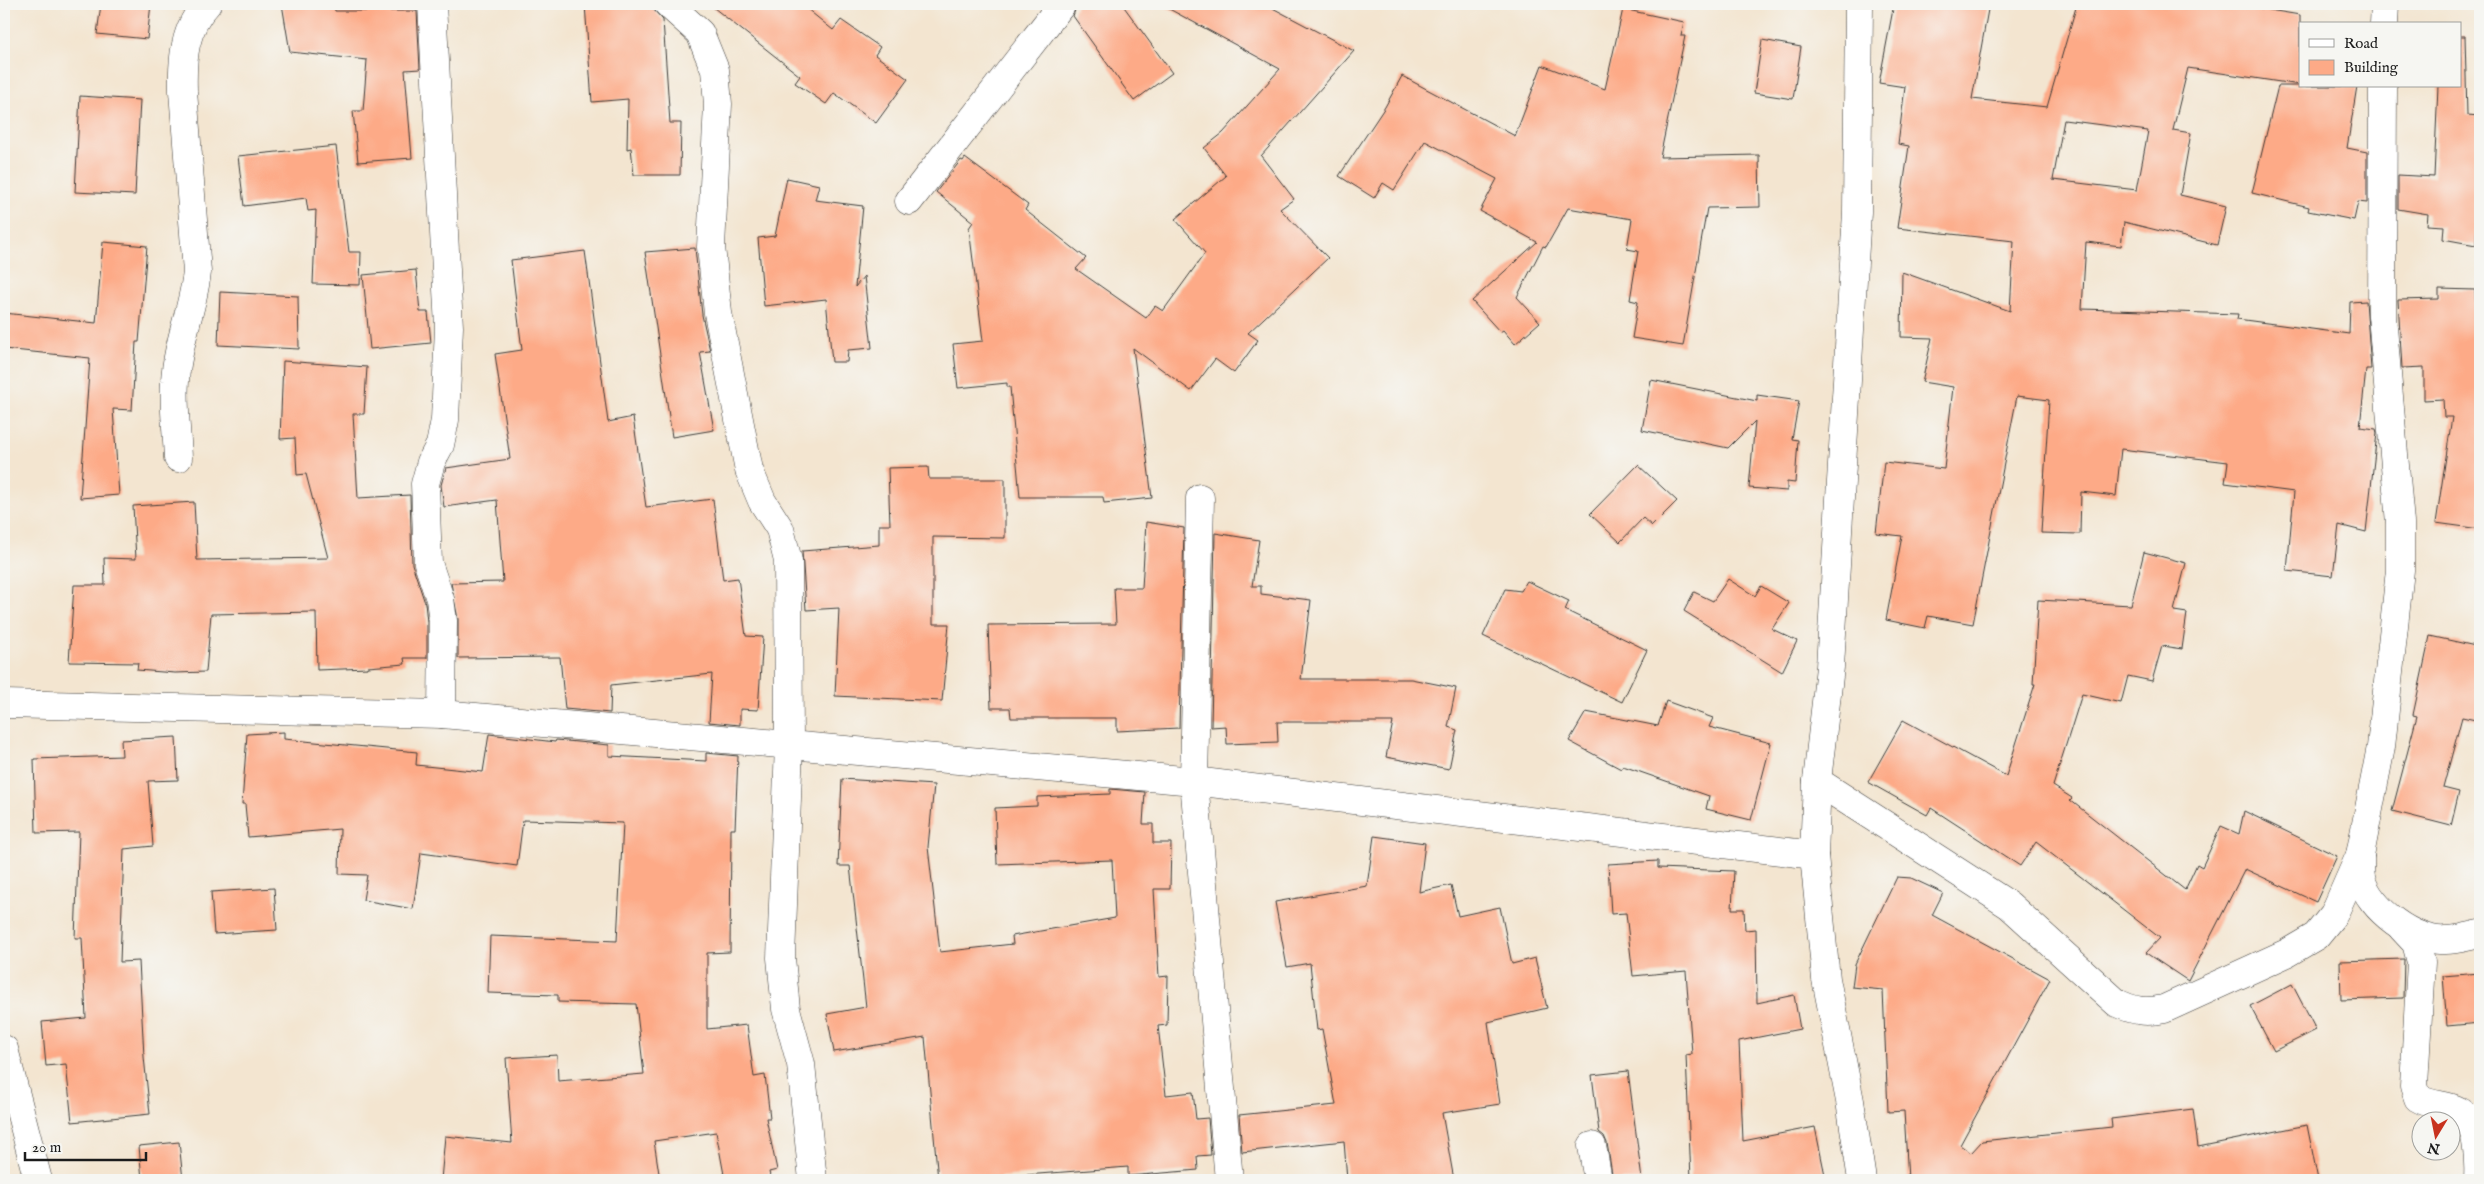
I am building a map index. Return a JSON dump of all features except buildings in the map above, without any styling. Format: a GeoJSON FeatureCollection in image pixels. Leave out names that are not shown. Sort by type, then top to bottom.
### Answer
{"type":"FeatureCollection","features":[{"type":"Feature","properties":{"kind":"street"},"geometry":{"type":"LineString","coordinates":[[178,458],[174,382],[178,356],[194,294],[197,272],[182,62],[188,35],[200,11],[207,4]]}},
{"type":"Feature","properties":{"kind":"street"},"geometry":{"type":"LineString","coordinates":[[432,4],[449,327],[444,420],[440,445],[431,462],[425,484],[428,563],[440,599],[443,621],[442,714]]}},
{"type":"Feature","properties":{"kind":"street"},"geometry":{"type":"LineString","coordinates":[[668,4],[700,33],[715,70],[718,104],[711,247],[718,313],[749,470],[762,502],[780,529],[788,561],[790,745],[782,975],[786,1009],[801,1064],[813,1180]]}},
{"type":"Feature","properties":{"kind":"street"},"geometry":{"type":"LineString","coordinates":[[910,200],[1062,4]]}},
{"type":"Feature","properties":{"kind":"street"},"geometry":{"type":"LineString","coordinates":[[1859,4],[1857,222],[1830,667],[1817,782],[1814,855],[1826,979],[1850,1101],[1862,1180]]}},
{"type":"Feature","properties":{"kind":"street"},"geometry":{"type":"LineString","coordinates":[[2384,22],[2385,4]]}},
{"type":"Feature","properties":{"kind":"street"},"geometry":{"type":"LineString","coordinates":[[1817,782],[2009,905],[2117,1003],[2140,1011],[2148,1012],[2164,1009],[2287,953],[2316,936],[2334,914],[2360,855],[2381,747],[2400,570],[2400,523],[2382,316],[2383,88]]}},
{"type":"Feature","properties":{"kind":"street"},"geometry":{"type":"LineString","coordinates":[[1200,498],[1194,781],[1228,1180]]}},
{"type":"Feature","properties":{"kind":"street"},"geometry":{"type":"LineString","coordinates":[[4,704],[442,714],[1194,781],[1814,855]]}},
{"type":"Feature","properties":{"kind":"street"},"geometry":{"type":"LineString","coordinates":[[2360,855],[2362,879],[2372,899],[2416,943],[2421,962],[2414,1086],[2418,1098],[2428,1104],[2458,1110],[2468,1116],[2473,1127],[2479,1164],[2478,1180]]}},
{"type":"Feature","properties":{"kind":"street"},"geometry":{"type":"LineString","coordinates":[[2402,928],[2422,937],[2445,941],[2480,934]]}},
{"type":"Feature","properties":{"kind":"street"},"geometry":{"type":"LineString","coordinates":[[4,1049],[38,1180]]}},
{"type":"Feature","properties":{"kind":"street"},"geometry":{"type":"LineString","coordinates":[[1592,1146],[1598,1180]]}}]}
